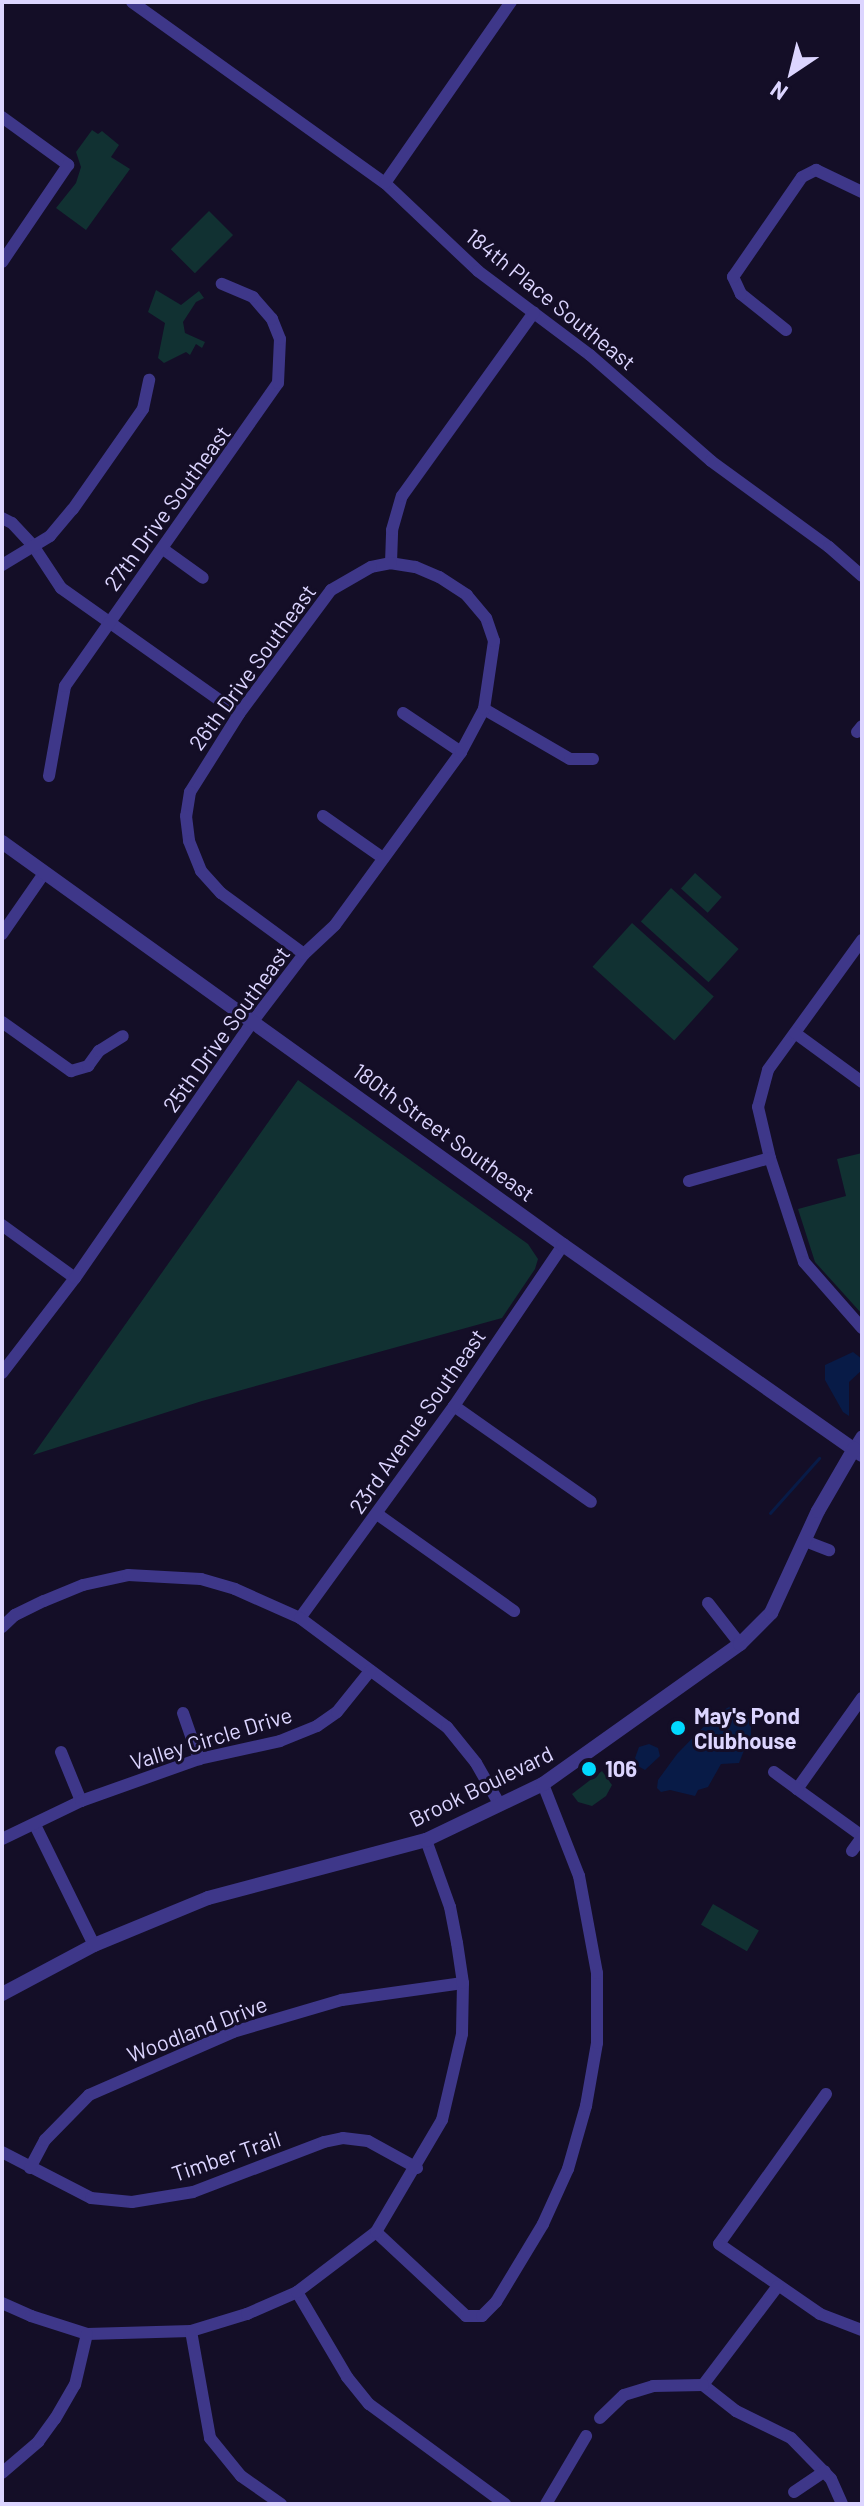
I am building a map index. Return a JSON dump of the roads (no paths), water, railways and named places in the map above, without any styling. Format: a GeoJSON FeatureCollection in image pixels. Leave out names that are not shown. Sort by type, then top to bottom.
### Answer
{"type":"FeatureCollection","features":[{"type":"Feature","properties":{"kind":"street","name":"184th Place Southeast"},"geometry":{"type":"LineString","coordinates":[[132,2],[385,183],[478,271],[625,383],[711,461],[829,547],[862,576]]}},
{"type":"Feature","properties":{"kind":"street"},"geometry":{"type":"LineString","coordinates":[[385,183],[511,2]]}},
{"type":"Feature","properties":{"kind":"street"},"geometry":{"type":"LineString","coordinates":[[2,117],[68,165],[4,253]]}},
{"type":"Feature","properties":{"kind":"street"},"geometry":{"type":"LineString","coordinates":[[786,330],[741,294],[732,281],[751,247],[802,177],[816,170],[862,192]]}},
{"type":"Feature","properties":{"kind":"street","name":"27th Drive Southeast"},"geometry":{"type":"LineString","coordinates":[[49,776],[65,686],[278,383],[280,339],[272,319],[253,297],[222,284]]}},
{"type":"Feature","properties":{"kind":"street"},"geometry":{"type":"LineString","coordinates":[[391,563],[392,530],[402,496],[534,312]]}},
{"type":"Feature","properties":{"kind":"street"},"geometry":{"type":"LineString","coordinates":[[2,565],[50,536],[73,509],[143,409],[149,380]]}},
{"type":"Feature","properties":{"kind":"street"},"geometry":{"type":"LineString","coordinates":[[2,518],[12,523],[34,547],[61,588],[239,714]]}},
{"type":"Feature","properties":{"kind":"street"},"geometry":{"type":"LineString","coordinates":[[163,549],[203,578]]}},
{"type":"Feature","properties":{"kind":"street","name":"25th Drive Southeast"},"geometry":{"type":"LineString","coordinates":[[2,1373],[75,1278],[253,1021],[304,954],[335,925],[461,752],[484,709],[494,641],[486,618],[467,595],[439,577],[391,563]]}},
{"type":"Feature","properties":{"kind":"street","name":"26th Drive Southeast"},"geometry":{"type":"LineString","coordinates":[[304,954],[221,893],[201,871],[186,816],[190,792],[239,714],[331,590],[371,567],[391,563]]}},
{"type":"Feature","properties":{"kind":"street"},"geometry":{"type":"LineString","coordinates":[[484,709],[570,759],[593,759]]}},
{"type":"Feature","properties":{"kind":"street"},"geometry":{"type":"LineString","coordinates":[[403,713],[461,752]]}},
{"type":"Feature","properties":{"kind":"street"},"geometry":{"type":"LineString","coordinates":[[323,816],[383,858]]}},
{"type":"Feature","properties":{"kind":"street","name":"180th Street Southeast"},"geometry":{"type":"LineString","coordinates":[[2,842],[563,1245],[859,1447]]}},
{"type":"Feature","properties":{"kind":"street"},"geometry":{"type":"LineString","coordinates":[[2,934],[45,872]]}},
{"type":"Feature","properties":{"kind":"street"},"geometry":{"type":"LineString","coordinates":[[862,940],[768,1070],[758,1107],[770,1158],[804,1262],[862,1328]]}},
{"type":"Feature","properties":{"kind":"street"},"geometry":{"type":"LineString","coordinates":[[3,1024],[71,1071],[88,1066],[99,1051],[123,1036]]}},
{"type":"Feature","properties":{"kind":"street"},"geometry":{"type":"LineString","coordinates":[[795,1033],[862,1082]]}},
{"type":"Feature","properties":{"kind":"street"},"geometry":{"type":"LineString","coordinates":[[689,1181],[770,1158]]}},
{"type":"Feature","properties":{"kind":"street"},"geometry":{"type":"LineString","coordinates":[[2,1225],[75,1278]]}},
{"type":"Feature","properties":{"kind":"street","name":"23rd Avenue Southeast"},"geometry":{"type":"LineString","coordinates":[[300,1618],[454,1406],[563,1245]]}},
{"type":"Feature","properties":{"kind":"street"},"geometry":{"type":"LineString","coordinates":[[454,1406],[591,1502]]}},
{"type":"Feature","properties":{"kind":"street","name":"Brook Boulevard"},"geometry":{"type":"LineString","coordinates":[[2,1994],[94,1945],[208,1898],[426,1840],[543,1784],[740,1644],[771,1613],[805,1541],[859,1447]]}},
{"type":"Feature","properties":{"kind":"street"},"geometry":{"type":"LineString","coordinates":[[377,1514],[514,1611]]}},
{"type":"Feature","properties":{"kind":"street"},"geometry":{"type":"LineString","coordinates":[[805,1541],[829,1550]]}},
{"type":"Feature","properties":{"kind":"street"},"geometry":{"type":"LineString","coordinates":[[2,1627],[15,1615],[83,1585],[128,1575],[201,1579],[270,1602],[300,1618],[447,1727],[476,1763],[500,1805]]}},
{"type":"Feature","properties":{"kind":"street"},"geometry":{"type":"LineString","coordinates":[[708,1603],[740,1644]]}},
{"type":"Feature","properties":{"kind":"street","name":"Valley Circle Drive"},"geometry":{"type":"LineString","coordinates":[[2,1839],[81,1801],[199,1759],[280,1741],[317,1726],[337,1712],[370,1671]]}},
{"type":"Feature","properties":{"kind":"street"},"geometry":{"type":"LineString","coordinates":[[797,1789],[862,1698]]}},
{"type":"Feature","properties":{"kind":"street"},"geometry":{"type":"LineString","coordinates":[[183,1713],[199,1759]]}},
{"type":"Feature","properties":{"kind":"street"},"geometry":{"type":"LineString","coordinates":[[61,1752],[81,1801]]}},
{"type":"Feature","properties":{"kind":"street"},"geometry":{"type":"LineString","coordinates":[[774,1772],[862,1836],[852,1851]]}},
{"type":"Feature","properties":{"kind":"street"},"geometry":{"type":"LineString","coordinates":[[376,2232],[466,2316],[482,2316],[496,2302],[543,2224],[568,2169],[586,2106],[597,2043],[597,1973],[579,1876],[543,1784]]}},
{"type":"Feature","properties":{"kind":"street"},"geometry":{"type":"LineString","coordinates":[[35,1825],[94,1945]]}},
{"type":"Feature","properties":{"kind":"street"},"geometry":{"type":"LineString","coordinates":[[2,2303],[87,2334],[191,2331],[247,2314],[297,2292],[376,2232],[417,2168],[442,2120],[462,2034],[463,1983],[450,1907],[426,1840]]}},
{"type":"Feature","properties":{"kind":"street","name":"Woodland Drive"},"geometry":{"type":"LineString","coordinates":[[30,2168],[45,2140],[89,2095],[233,2032],[342,2000],[463,1983]]}},
{"type":"Feature","properties":{"kind":"street"},"geometry":{"type":"LineString","coordinates":[[826,2094],[719,2244],[820,2314],[859,2324]]}},
{"type":"Feature","properties":{"kind":"street","name":"Timber Trail"},"geometry":{"type":"LineString","coordinates":[[2,2152],[91,2198],[132,2202],[193,2192],[324,2142],[343,2138],[368,2141],[417,2168]]}},
{"type":"Feature","properties":{"kind":"street"},"geometry":{"type":"LineString","coordinates":[[703,2385],[778,2286]]}},
{"type":"Feature","properties":{"kind":"street"},"geometry":{"type":"LineString","coordinates":[[297,2292],[347,2377],[369,2404],[505,2504]]}},
{"type":"Feature","properties":{"kind":"street"},"geometry":{"type":"LineString","coordinates":[[191,2331],[210,2438],[241,2476],[281,2504]]}},
{"type":"Feature","properties":{"kind":"street"},"geometry":{"type":"LineString","coordinates":[[2,2473],[38,2442],[55,2419],[75,2385],[87,2334]]}},
{"type":"Feature","properties":{"kind":"street"},"geometry":{"type":"LineString","coordinates":[[600,2418],[624,2395],[653,2386],[703,2385],[736,2411],[791,2438],[825,2471],[842,2504]]}},
{"type":"Feature","properties":{"kind":"street"},"geometry":{"type":"LineString","coordinates":[[546,2504],[586,2436]]}},
{"type":"Feature","properties":{"kind":"street"},"geometry":{"type":"LineString","coordinates":[[794,2492],[825,2471]]}},
{"type":"Feature","properties":{"kind":"water"},"geometry":{"type":"Polygon","coordinates":[[[853,1352],[862,1359],[862,1370],[849,1382],[849,1416],[843,1412],[825,1380],[825,1365],[853,1352]]]}},
{"type":"Feature","properties":{"kind":"water"},"geometry":{"type":"Polygon","coordinates":[[[731,1706],[751,1720],[751,1737],[766,1737],[770,1741],[767,1747],[745,1748],[739,1763],[721,1764],[708,1787],[698,1790],[695,1796],[670,1790],[661,1792],[657,1788],[658,1780],[677,1754],[716,1714],[731,1706]]]}},
{"type":"Feature","properties":{"kind":"water"},"geometry":{"type":"Polygon","coordinates":[[[649,1744],[658,1748],[660,1756],[645,1770],[638,1766],[635,1758],[639,1747],[649,1744]]]}},
{"type":"Feature","properties":{"kind":"waterway"},"geometry":{"type":"LineString","coordinates":[[770,1513],[819,1458]]}},
{"type":"Feature","properties":{"kind":"place","name":"May's Pond Clubhouse"},"geometry":{"type":"Point","coordinates":[678,1728]}},
{"type":"Feature","properties":{"kind":"place","name":"106"},"geometry":{"type":"Point","coordinates":[589,1769]}}]}
